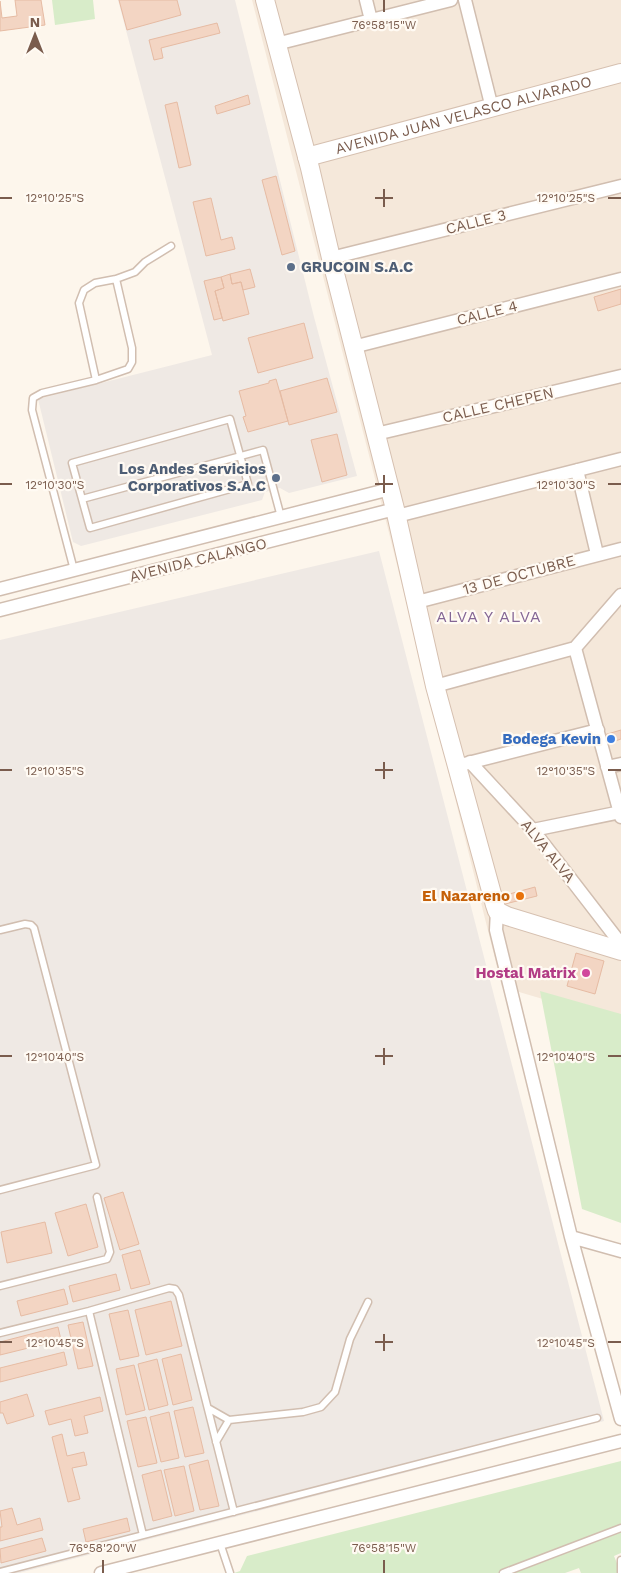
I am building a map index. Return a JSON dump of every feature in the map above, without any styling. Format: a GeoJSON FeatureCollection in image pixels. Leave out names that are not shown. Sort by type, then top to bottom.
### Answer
{"type":"FeatureCollection","features":[{"type":"Feature","properties":{"kind":"street"},"geometry":{"type":"LineString","coordinates":[[265,0],[309,162],[353,347],[396,513],[435,686],[464,764],[490,892],[497,911],[496,930],[571,1237],[621,1419]]}},
{"type":"Feature","properties":{"kind":"street"},"geometry":{"type":"LineString","coordinates":[[366,0],[371,20]]}},
{"type":"Feature","properties":{"kind":"street"},"geometry":{"type":"LineString","coordinates":[[276,44],[451,0]]}},
{"type":"Feature","properties":{"kind":"street"},"geometry":{"type":"LineString","coordinates":[[465,0],[492,108]]}},
{"type":"Feature","properties":{"kind":"street","name":"AVENIDA JUAN VELASCO ALVARADO"},"geometry":{"type":"LineString","coordinates":[[309,162],[492,108],[621,73]]}},
{"type":"Feature","properties":{"kind":"street","name":"AVENIDA JUAN VELASCO ALVARADO"},"geometry":{"type":"LineString","coordinates":[[309,162],[621,84]]}},
{"type":"Feature","properties":{"kind":"street","name":"CALLE 3"},"geometry":{"type":"LineString","coordinates":[[331,258],[621,186]]}},
{"type":"Feature","properties":{"kind":"street","name":"CALLE 4"},"geometry":{"type":"LineString","coordinates":[[353,347],[621,279]]}},
{"type":"Feature","properties":{"kind":"street","name":"CALLE CHEPEN"},"geometry":{"type":"LineString","coordinates":[[376,434],[621,376]]}},
{"type":"Feature","properties":{"kind":"street","name":"AVENIDA CALANGO"},"geometry":{"type":"LineString","coordinates":[[0,610],[621,459]]}},
{"type":"Feature","properties":{"kind":"street"},"geometry":{"type":"LineString","coordinates":[[577,470],[597,554]]}},
{"type":"Feature","properties":{"kind":"street","name":"AVENIDA CALANGO"},"geometry":{"type":"LineString","coordinates":[[0,589],[390,489]]}},
{"type":"Feature","properties":{"kind":"street","name":"13 DE OCTUBRE"},"geometry":{"type":"LineString","coordinates":[[417,602],[621,548]]}},
{"type":"Feature","properties":{"kind":"street"},"geometry":{"type":"LineString","coordinates":[[435,686],[575,648],[621,595]]}},
{"type":"Feature","properties":{"kind":"street"},"geometry":{"type":"LineString","coordinates":[[533,830],[620,814],[575,648]]}},
{"type":"Feature","properties":{"kind":"street"},"geometry":{"type":"LineString","coordinates":[[464,764],[598,730]]}},
{"type":"Feature","properties":{"kind":"street","name":"ALVA ALVA"},"geometry":{"type":"LineString","coordinates":[[464,764],[533,830],[621,944]]}},
{"type":"Feature","properties":{"kind":"street"},"geometry":{"type":"LineString","coordinates":[[607,767],[621,764]]}},
{"type":"Feature","properties":{"kind":"street"},"geometry":{"type":"LineString","coordinates":[[497,911],[507,916],[621,951]]}},
{"type":"Feature","properties":{"kind":"street"},"geometry":{"type":"LineString","coordinates":[[571,1237],[621,1251]]}},
{"type":"Feature","properties":{"kind":"street"},"geometry":{"type":"LineString","coordinates":[[101,1573],[621,1442]]}},
{"type":"Feature","properties":{"kind":"lane"},"geometry":{"type":"LineString","coordinates":[[96,380],[79,303],[84,290],[95,283],[116,279],[136,272],[145,262],[171,246]]}},
{"type":"Feature","properties":{"kind":"lane"},"geometry":{"type":"LineString","coordinates":[[74,570],[32,410],[33,398],[42,393],[96,380],[128,369],[132,362],[132,348],[116,279]]}},
{"type":"Feature","properties":{"kind":"lane"},"geometry":{"type":"LineString","coordinates":[[230,419],[240,456],[248,484],[90,528],[72,463],[230,419]]}},
{"type":"Feature","properties":{"kind":"lane"},"geometry":{"type":"LineString","coordinates":[[82,499],[263,450],[281,517]]}},
{"type":"Feature","properties":{"kind":"lane"},"geometry":{"type":"LineString","coordinates":[[0,930],[25,924],[31,925],[34,928],[96,1165],[0,1190]]}},
{"type":"Feature","properties":{"kind":"lane"},"geometry":{"type":"LineString","coordinates":[[0,1286],[107,1258],[110,1252],[97,1196]]}},
{"type":"Feature","properties":{"kind":"lane"},"geometry":{"type":"LineString","coordinates":[[0,1332],[89,1311],[169,1288],[175,1289],[179,1295],[234,1512]]}},
{"type":"Feature","properties":{"kind":"lane"},"geometry":{"type":"LineString","coordinates":[[208,1408],[228,1420],[303,1412],[321,1407],[335,1392],[350,1340],[368,1302]]}},
{"type":"Feature","properties":{"kind":"lane"},"geometry":{"type":"LineString","coordinates":[[89,1311],[143,1535]]}},
{"type":"Feature","properties":{"kind":"lane"},"geometry":{"type":"LineString","coordinates":[[0,1572],[597,1418]]}},
{"type":"Feature","properties":{"kind":"lane"},"geometry":{"type":"LineString","coordinates":[[216,1442],[228,1420]]}},
{"type":"Feature","properties":{"kind":"lane"},"geometry":{"type":"LineString","coordinates":[[503,1573],[621,1528]]}},
{"type":"Feature","properties":{"kind":"lane"},"geometry":{"type":"LineString","coordinates":[[220,1543],[230,1573]]}},
{"type":"Feature","properties":{"kind":"lane"},"geometry":{"type":"LineString","coordinates":[[621,1560],[621,1572]]}},
{"type":"Feature","properties":{"kind":"shaded area"},"geometry":{"type":"Polygon","coordinates":[[[118,0],[235,0],[314,317],[357,476],[289,493],[280,488],[265,492],[262,500],[81,546],[73,542],[38,399],[212,355],[118,0]]]}},
{"type":"Feature","properties":{"kind":"shaded area"},"geometry":{"type":"Polygon","coordinates":[[[252,0],[621,0],[621,1022],[502,987],[390,537],[252,0]]]}},
{"type":"Feature","properties":{"kind":"shaded area"},"geometry":{"type":"Polygon","coordinates":[[[379,551],[604,1421],[19,1573],[0,1573],[0,640],[379,551]]]}},
{"type":"Feature","properties":{"kind":"green space"},"geometry":{"type":"Polygon","coordinates":[[[52,0],[93,0],[95,19],[55,25],[52,0]]]}},
{"type":"Feature","properties":{"kind":"green space"},"geometry":{"type":"Polygon","coordinates":[[[540,991],[621,1014],[621,1223],[582,1209],[540,991]]]}},
{"type":"Feature","properties":{"kind":"green space"},"geometry":{"type":"Polygon","coordinates":[[[621,1461],[621,1553],[614,1556],[621,1573],[581,1573],[579,1568],[565,1573],[234,1573],[240,1571],[247,1556],[621,1461]]]}},
{"type":"Feature","properties":{"kind":"building"},"geometry":{"type":"Polygon","coordinates":[[[15,0],[41,0],[45,25],[0,31],[0,1],[2,18],[17,16],[15,0]]]}},
{"type":"Feature","properties":{"kind":"building"},"geometry":{"type":"Polygon","coordinates":[[[119,0],[177,0],[181,15],[127,30],[119,0]]]}},
{"type":"Feature","properties":{"kind":"building"},"geometry":{"type":"Polygon","coordinates":[[[217,23],[220,33],[161,48],[163,58],[154,60],[149,40],[217,23]]]}},
{"type":"Feature","properties":{"kind":"building"},"geometry":{"type":"Polygon","coordinates":[[[248,95],[250,104],[217,114],[215,106],[248,95]]]}},
{"type":"Feature","properties":{"kind":"building"},"geometry":{"type":"Polygon","coordinates":[[[177,102],[191,165],[179,168],[165,105],[177,102]]]}},
{"type":"Feature","properties":{"kind":"building"},"geometry":{"type":"Polygon","coordinates":[[[276,176],[295,251],[282,255],[262,180],[276,176]]]}},
{"type":"Feature","properties":{"kind":"building"},"geometry":{"type":"Polygon","coordinates":[[[211,198],[221,240],[232,237],[235,249],[206,256],[193,202],[211,198]]]}},
{"type":"Feature","properties":{"kind":"building"},"geometry":{"type":"Polygon","coordinates":[[[250,269],[255,287],[243,290],[241,282],[232,284],[230,274],[250,269]]]}},
{"type":"Feature","properties":{"kind":"building"},"geometry":{"type":"Polygon","coordinates":[[[230,274],[232,284],[241,282],[249,314],[223,321],[215,291],[224,288],[221,277],[230,274]]]}},
{"type":"Feature","properties":{"kind":"building"},"geometry":{"type":"Polygon","coordinates":[[[221,277],[224,288],[215,291],[222,318],[214,320],[204,281],[221,277]]]}},
{"type":"Feature","properties":{"kind":"building"},"geometry":{"type":"Polygon","coordinates":[[[621,289],[621,304],[598,311],[594,297],[621,289]]]}},
{"type":"Feature","properties":{"kind":"building"},"geometry":{"type":"Polygon","coordinates":[[[304,323],[313,358],[258,373],[248,338],[304,323]]]}},
{"type":"Feature","properties":{"kind":"building"},"geometry":{"type":"Polygon","coordinates":[[[327,378],[337,412],[289,425],[280,391],[327,378]]]}},
{"type":"Feature","properties":{"kind":"building"},"geometry":{"type":"Polygon","coordinates":[[[276,379],[288,421],[248,432],[243,417],[246,416],[239,391],[269,383],[269,381],[276,379]]]}},
{"type":"Feature","properties":{"kind":"building"},"geometry":{"type":"Polygon","coordinates":[[[337,434],[347,475],[322,482],[311,440],[337,434]]]}},
{"type":"Feature","properties":{"kind":"building"},"geometry":{"type":"Polygon","coordinates":[[[621,730],[621,739],[607,744],[604,735],[621,730]]]}},
{"type":"Feature","properties":{"kind":"building","name":"El Nazareno"},"geometry":{"type":"Polygon","coordinates":[[[535,887],[537,896],[505,904],[502,896],[535,887]]]}},
{"type":"Feature","properties":{"kind":"building","name":"Hostal Matrix"},"geometry":{"type":"Polygon","coordinates":[[[576,953],[604,961],[595,994],[567,986],[576,953]]]}},
{"type":"Feature","properties":{"kind":"building"},"geometry":{"type":"Polygon","coordinates":[[[123,1192],[139,1244],[120,1250],[104,1198],[123,1192]]]}},
{"type":"Feature","properties":{"kind":"building"},"geometry":{"type":"Polygon","coordinates":[[[86,1204],[98,1247],[68,1256],[55,1213],[86,1204]]]}},
{"type":"Feature","properties":{"kind":"building"},"geometry":{"type":"Polygon","coordinates":[[[45,1222],[52,1253],[7,1263],[1,1232],[45,1222]]]}},
{"type":"Feature","properties":{"kind":"building"},"geometry":{"type":"Polygon","coordinates":[[[140,1250],[150,1284],[131,1289],[122,1255],[140,1250]]]}},
{"type":"Feature","properties":{"kind":"building"},"geometry":{"type":"Polygon","coordinates":[[[116,1274],[120,1290],[73,1302],[69,1286],[116,1274]]]}},
{"type":"Feature","properties":{"kind":"building"},"geometry":{"type":"Polygon","coordinates":[[[64,1289],[68,1304],[21,1316],[17,1301],[64,1289]]]}},
{"type":"Feature","properties":{"kind":"building"},"geometry":{"type":"Polygon","coordinates":[[[171,1301],[182,1346],[146,1355],[135,1310],[171,1301]]]}},
{"type":"Feature","properties":{"kind":"building"},"geometry":{"type":"Polygon","coordinates":[[[128,1310],[139,1356],[120,1360],[109,1314],[128,1310]]]}},
{"type":"Feature","properties":{"kind":"building"},"geometry":{"type":"Polygon","coordinates":[[[83,1322],[93,1366],[78,1369],[68,1325],[83,1322]]]}},
{"type":"Feature","properties":{"kind":"building"},"geometry":{"type":"Polygon","coordinates":[[[58,1327],[61,1340],[0,1355],[0,1342],[58,1327]]]}},
{"type":"Feature","properties":{"kind":"building"},"geometry":{"type":"Polygon","coordinates":[[[64,1352],[67,1365],[0,1382],[0,1368],[64,1352]]]}},
{"type":"Feature","properties":{"kind":"building"},"geometry":{"type":"Polygon","coordinates":[[[181,1354],[192,1400],[173,1405],[162,1359],[181,1354]]]}},
{"type":"Feature","properties":{"kind":"building"},"geometry":{"type":"Polygon","coordinates":[[[157,1359],[168,1405],[149,1410],[138,1364],[157,1359]]]}},
{"type":"Feature","properties":{"kind":"building"},"geometry":{"type":"Polygon","coordinates":[[[134,1365],[145,1410],[126,1415],[116,1369],[134,1365]]]}},
{"type":"Feature","properties":{"kind":"building"},"geometry":{"type":"Polygon","coordinates":[[[27,1394],[34,1416],[7,1424],[3,1413],[0,1413],[0,1402],[27,1394]]]}},
{"type":"Feature","properties":{"kind":"building"},"geometry":{"type":"Polygon","coordinates":[[[100,1397],[103,1411],[84,1416],[88,1433],[75,1436],[71,1419],[49,1425],[45,1411],[100,1397]]]}},
{"type":"Feature","properties":{"kind":"building"},"geometry":{"type":"Polygon","coordinates":[[[193,1407],[204,1453],[185,1457],[174,1411],[193,1407]]]}},
{"type":"Feature","properties":{"kind":"building"},"geometry":{"type":"Polygon","coordinates":[[[169,1412],[179,1458],[161,1462],[150,1417],[169,1412]]]}},
{"type":"Feature","properties":{"kind":"building"},"geometry":{"type":"Polygon","coordinates":[[[146,1417],[157,1463],[138,1467],[127,1421],[146,1417]]]}},
{"type":"Feature","properties":{"kind":"building"},"geometry":{"type":"Polygon","coordinates":[[[62,1434],[67,1456],[84,1452],[87,1465],[72,1468],[80,1499],[68,1502],[52,1437],[62,1434]]]}},
{"type":"Feature","properties":{"kind":"building"},"geometry":{"type":"Polygon","coordinates":[[[208,1460],[219,1506],[200,1510],[189,1465],[208,1460]]]}},
{"type":"Feature","properties":{"kind":"building"},"geometry":{"type":"Polygon","coordinates":[[[184,1466],[194,1511],[175,1516],[164,1470],[184,1466]]]}},
{"type":"Feature","properties":{"kind":"building"},"geometry":{"type":"Polygon","coordinates":[[[161,1470],[172,1516],[153,1521],[142,1475],[161,1470]]]}},
{"type":"Feature","properties":{"kind":"building"},"geometry":{"type":"Polygon","coordinates":[[[12,1508],[17,1525],[40,1518],[43,1530],[0,1541],[0,1527],[2,1527],[0,1511],[12,1508]]]}},
{"type":"Feature","properties":{"kind":"building"},"geometry":{"type":"Polygon","coordinates":[[[127,1518],[130,1531],[86,1542],[83,1529],[127,1518]]]}},
{"type":"Feature","properties":{"kind":"building"},"geometry":{"type":"Polygon","coordinates":[[[42,1538],[46,1551],[1,1563],[0,1549],[42,1538]]]}},
{"type":"Feature","properties":{"kind":"place","name":"GRUCOIN S.A.C"},"geometry":{"type":"Point","coordinates":[291,267]}},
{"type":"Feature","properties":{"kind":"place","name":"Los Andes Servicios Corporativos S.A.C"},"geometry":{"type":"Point","coordinates":[276,478]}},
{"type":"Feature","properties":{"kind":"place","name":"Bodega Kevin"},"geometry":{"type":"Point","coordinates":[611,739]}},
{"type":"Feature","properties":{"kind":"place","name":"El Nazareno"},"geometry":{"type":"Point","coordinates":[520,896]}},
{"type":"Feature","properties":{"kind":"place","name":"Hostal Matrix"},"geometry":{"type":"Point","coordinates":[586,973]}},
{"type":"Feature","properties":{"kind":"district","name":"ALVA Y ALVA"},"geometry":{"type":"Point","coordinates":[489,616]}}]}
